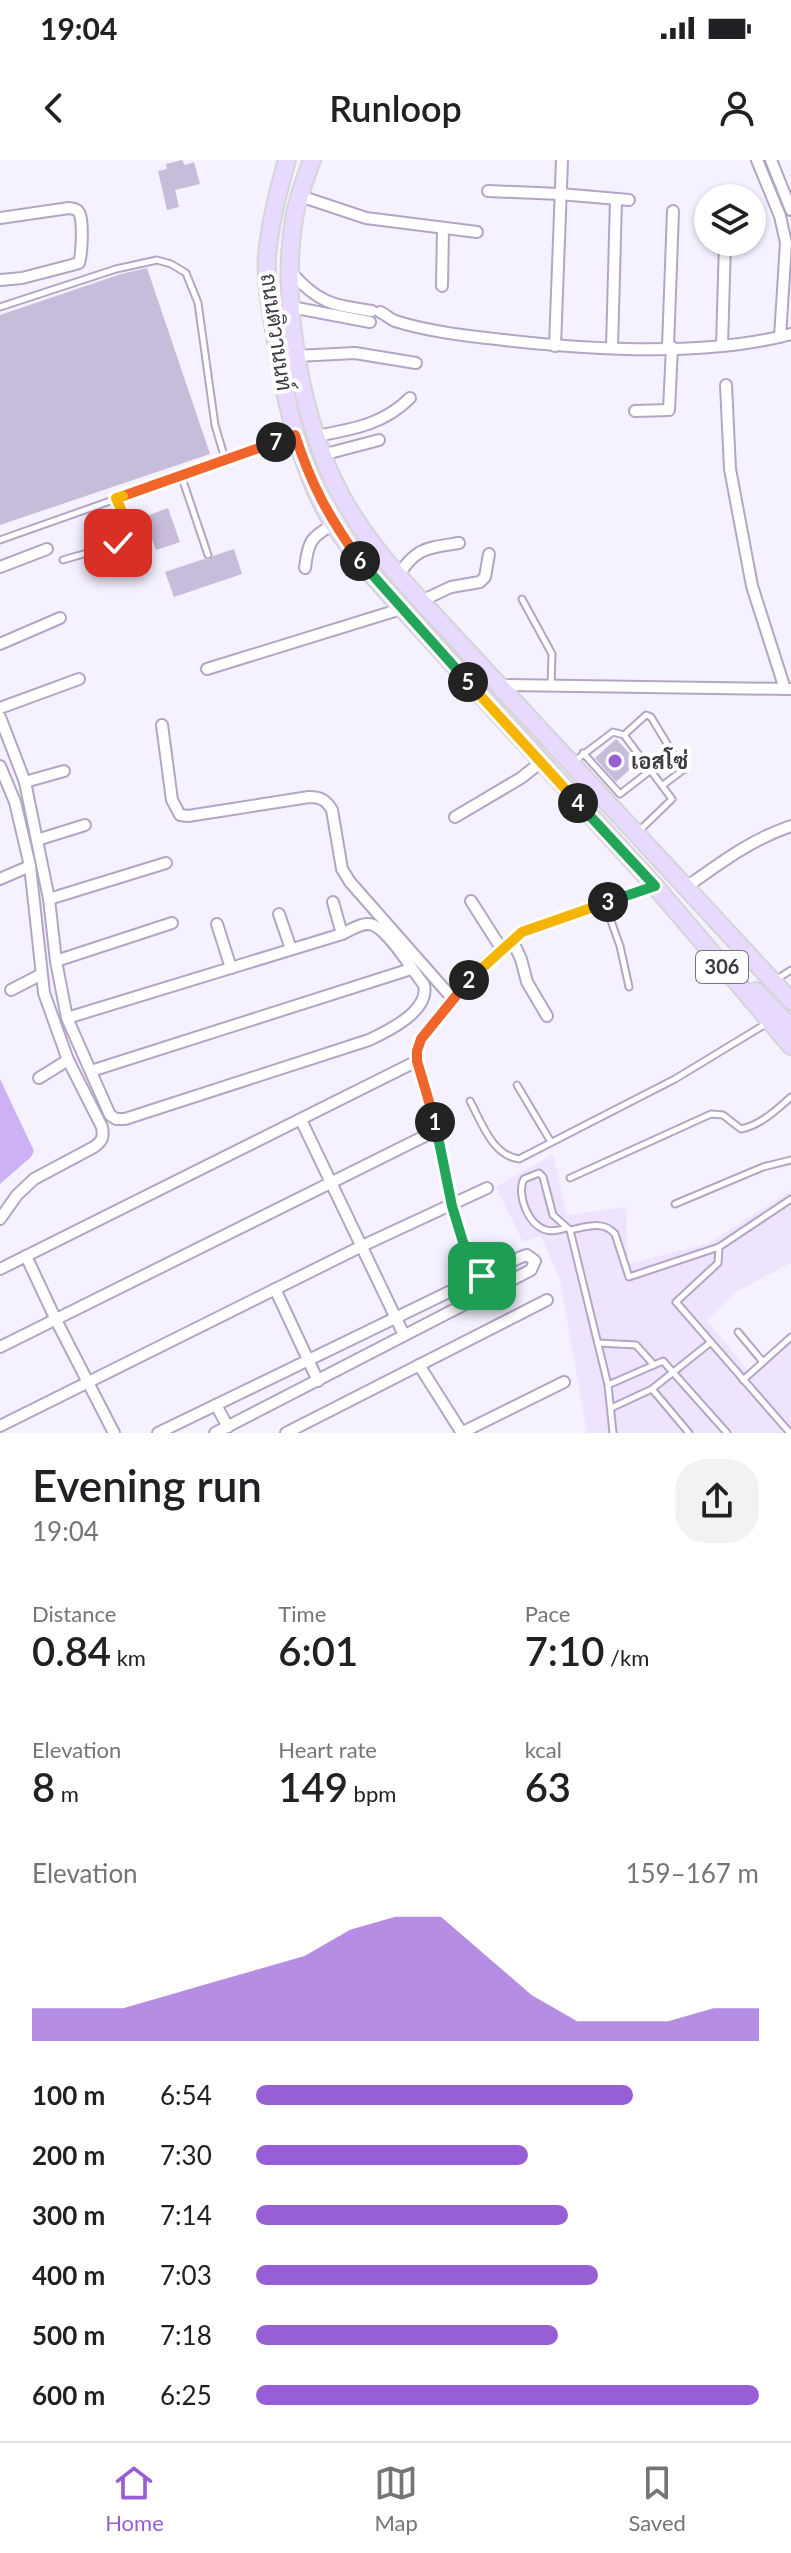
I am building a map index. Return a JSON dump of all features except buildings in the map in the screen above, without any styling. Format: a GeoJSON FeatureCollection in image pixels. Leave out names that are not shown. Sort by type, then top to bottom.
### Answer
{"type":"FeatureCollection","features":[{"type":"Feature","properties":{"kind":"main road","name":"ถนนติวานนท์"},"geometry":{"type":"LineString","coordinates":[[287,160],[273,212],[267,259],[278,354],[295,435],[308,474],[334,524],[359,561],[401,609],[655,886],[791,1046]]}},
{"type":"Feature","properties":{"kind":"main road","name":"ถนนติวานนท์"},"geometry":{"type":"LineString","coordinates":[[312,160],[294,219],[291,307],[296,356],[316,436],[343,501],[375,549],[398,576],[500,685],[578,758],[636,834],[791,1001]]}},
{"type":"Feature","properties":{"kind":"main road","name":"306"},"geometry":{"type":"LineString","coordinates":[[655,886],[791,1027]]}},
{"type":"Feature","properties":{"kind":"street"},"geometry":{"type":"LineString","coordinates":[[555,346],[562,160]]}},
{"type":"Feature","properties":{"kind":"street"},"geometry":{"type":"LineString","coordinates":[[291,307],[555,346],[722,346],[770,341],[785,336],[786,243],[780,216],[757,160]]}},
{"type":"Feature","properties":{"kind":"street"},"geometry":{"type":"LineString","coordinates":[[771,160],[790,207]]}},
{"type":"Feature","properties":{"kind":"street"},"geometry":{"type":"LineString","coordinates":[[488,191],[629,200]]}},
{"type":"Feature","properties":{"kind":"street"},"geometry":{"type":"LineString","coordinates":[[300,196],[349,214],[477,232]]}},
{"type":"Feature","properties":{"kind":"street"},"geometry":{"type":"LineString","coordinates":[[612,348],[616,199]]}},
{"type":"Feature","properties":{"kind":"street"},"geometry":{"type":"LineString","coordinates":[[0,218],[69,208],[76,210],[80,215],[82,255],[79,263],[22,278],[0,280]]}},
{"type":"Feature","properties":{"kind":"street"},"geometry":{"type":"LineString","coordinates":[[635,411],[669,410],[673,211]]}},
{"type":"Feature","properties":{"kind":"street"},"geometry":{"type":"LineString","coordinates":[[442,286],[443,229]]}},
{"type":"Feature","properties":{"kind":"street"},"geometry":{"type":"LineString","coordinates":[[722,346],[725,256]]}},
{"type":"Feature","properties":{"kind":"street"},"geometry":{"type":"LineString","coordinates":[[291,272],[317,298],[346,313]]}},
{"type":"Feature","properties":{"kind":"street"},"geometry":{"type":"LineString","coordinates":[[296,356],[355,353],[416,363]]}},
{"type":"Feature","properties":{"kind":"street"},"geometry":{"type":"LineString","coordinates":[[500,685],[788,689],[752,586],[730,469],[726,385]]}},
{"type":"Feature","properties":{"kind":"street"},"geometry":{"type":"LineString","coordinates":[[316,436],[369,425],[397,410],[410,398]]}},
{"type":"Feature","properties":{"kind":"street"},"geometry":{"type":"LineString","coordinates":[[322,455],[379,440]]}},
{"type":"Feature","properties":{"kind":"street"},"geometry":{"type":"LineString","coordinates":[[305,568],[308,545],[313,537],[334,524]]}},
{"type":"Feature","properties":{"kind":"street"},"geometry":{"type":"LineString","coordinates":[[398,576],[409,558],[418,552],[459,543]]}},
{"type":"Feature","properties":{"kind":"street"},"geometry":{"type":"LineString","coordinates":[[0,567],[47,549]]}},
{"type":"Feature","properties":{"kind":"street"},"geometry":{"type":"LineString","coordinates":[[421,601],[451,587],[480,582],[485,577],[489,554]]}},
{"type":"Feature","properties":{"kind":"street"},"geometry":{"type":"LineString","coordinates":[[207,669],[401,609]]}},
{"type":"Feature","properties":{"kind":"street"},"geometry":{"type":"LineString","coordinates":[[0,644],[60,618]]}},
{"type":"Feature","properties":{"kind":"street"},"geometry":{"type":"LineString","coordinates":[[0,708],[79,679]]}},
{"type":"Feature","properties":{"kind":"street"},"geometry":{"type":"LineString","coordinates":[[0,717],[25,782],[49,899],[67,1018],[110,1115],[116,1119],[125,1119],[369,1040],[414,1011],[423,1000],[424,985],[387,937],[373,925],[364,924],[342,934],[67,1018]]}},
{"type":"Feature","properties":{"kind":"street"},"geometry":{"type":"LineString","coordinates":[[162,725],[172,800],[180,815],[309,797],[320,797],[327,802],[332,810],[342,869],[357,891],[453,999]]}},
{"type":"Feature","properties":{"kind":"street"},"geometry":{"type":"LineString","coordinates":[[455,817],[521,778],[541,762]]}},
{"type":"Feature","properties":{"kind":"street"},"geometry":{"type":"LineString","coordinates":[[0,1219],[17,1195],[34,1179],[101,1141],[102,1127],[68,1060],[40,975],[30,866],[15,802],[1,769]]}},
{"type":"Feature","properties":{"kind":"street"},"geometry":{"type":"LineString","coordinates":[[25,782],[64,771]]}},
{"type":"Feature","properties":{"kind":"street"},"geometry":{"type":"LineString","coordinates":[[37,840],[85,825]]}},
{"type":"Feature","properties":{"kind":"street"},"geometry":{"type":"LineString","coordinates":[[685,888],[737,850],[791,826]]}},
{"type":"Feature","properties":{"kind":"street"},"geometry":{"type":"LineString","coordinates":[[49,899],[166,863]]}},
{"type":"Feature","properties":{"kind":"street"},"geometry":{"type":"LineString","coordinates":[[0,879],[30,866]]}},
{"type":"Feature","properties":{"kind":"street"},"geometry":{"type":"LineString","coordinates":[[490,1291],[463,1242],[452,1206],[437,1130],[417,1061],[421,1039],[453,999],[512,940],[536,926],[655,886]]}},
{"type":"Feature","properties":{"kind":"street"},"geometry":{"type":"LineString","coordinates":[[471,901],[501,948]]}},
{"type":"Feature","properties":{"kind":"street"},"geometry":{"type":"LineString","coordinates":[[333,902],[342,934]]}},
{"type":"Feature","properties":{"kind":"street"},"geometry":{"type":"LineString","coordinates":[[279,914],[291,949]]}},
{"type":"Feature","properties":{"kind":"street"},"geometry":{"type":"LineString","coordinates":[[56,961],[172,923]]}},
{"type":"Feature","properties":{"kind":"street"},"geometry":{"type":"LineString","coordinates":[[217,924],[231,968]]}},
{"type":"Feature","properties":{"kind":"street"},"geometry":{"type":"LineString","coordinates":[[512,940],[527,982],[547,1016]]}},
{"type":"Feature","properties":{"kind":"street"},"geometry":{"type":"LineString","coordinates":[[91,1071],[411,969]]}},
{"type":"Feature","properties":{"kind":"street"},"geometry":{"type":"LineString","coordinates":[[11,990],[40,975]]}},
{"type":"Feature","properties":{"kind":"street"},"geometry":{"type":"LineString","coordinates":[[39,1078],[68,1060]]}},
{"type":"Feature","properties":{"kind":"street"},"geometry":{"type":"LineString","coordinates":[[0,1269],[417,1061]]}},
{"type":"Feature","properties":{"kind":"street"},"geometry":{"type":"LineString","coordinates":[[301,1120],[404,1335]]}},
{"type":"Feature","properties":{"kind":"street"},"geometry":{"type":"LineString","coordinates":[[0,1347],[437,1130]]}},
{"type":"Feature","properties":{"kind":"street"},"geometry":{"type":"LineString","coordinates":[[0,1426],[362,1246],[487,1188]]}},
{"type":"Feature","properties":{"kind":"street"},"geometry":{"type":"LineString","coordinates":[[158,1433],[521,1257],[527,1255],[535,1261],[531,1270],[215,1433]]}},
{"type":"Feature","properties":{"kind":"street"},"geometry":{"type":"LineString","coordinates":[[26,1256],[114,1433]]}},
{"type":"Feature","properties":{"kind":"street"},"geometry":{"type":"LineString","coordinates":[[275,1289],[318,1381]]}},
{"type":"Feature","properties":{"kind":"street"},"geometry":{"type":"LineString","coordinates":[[286,1433],[547,1300]]}},
{"type":"Feature","properties":{"kind":"street"},"geometry":{"type":"LineString","coordinates":[[419,1365],[462,1433],[564,1382]]}},
{"type":"Feature","properties":{"kind":"street"},"geometry":{"type":"LineString","coordinates":[[216,1405],[228,1427]]}},
{"type":"Feature","properties":{"kind":"lane"},"geometry":{"type":"LineString","coordinates":[[0,307],[116,269],[157,260],[186,273],[198,303],[215,425],[225,459]]}},
{"type":"Feature","properties":{"kind":"lane"},"geometry":{"type":"LineString","coordinates":[[0,540],[295,435]]}},
{"type":"Feature","properties":{"kind":"lane"},"geometry":{"type":"LineString","coordinates":[[181,475],[208,555]]}},
{"type":"Feature","properties":{"kind":"lane"},"geometry":{"type":"LineString","coordinates":[[63,560],[118,543],[126,537],[129,529],[116,498]]}},
{"type":"Feature","properties":{"kind":"lane"},"geometry":{"type":"LineString","coordinates":[[522,599],[552,654],[551,686]]}},
{"type":"Feature","properties":{"kind":"lane"},"geometry":{"type":"LineString","coordinates":[[624,735],[646,715],[651,717],[683,770],[663,785]]}},
{"type":"Feature","properties":{"kind":"lane"},"geometry":{"type":"LineString","coordinates":[[636,834],[671,802],[671,796],[663,785],[624,735],[613,732],[578,758],[620,794],[651,770]]}},
{"type":"Feature","properties":{"kind":"lane"},"geometry":{"type":"LineString","coordinates":[[605,903],[620,946],[629,987]]}},
{"type":"Feature","properties":{"kind":"lane"},"geometry":{"type":"LineString","coordinates":[[773,981],[791,970]]}},
{"type":"Feature","properties":{"kind":"lane"},"geometry":{"type":"LineString","coordinates":[[470,1101],[502,1155],[519,1159],[675,1079],[770,1022]]}},
{"type":"Feature","properties":{"kind":"lane"},"geometry":{"type":"LineString","coordinates":[[517,1085],[551,1142]]}},
{"type":"Feature","properties":{"kind":"lane"},"geometry":{"type":"LineString","coordinates":[[570,1178],[711,1114],[723,1115],[737,1127],[747,1128],[771,1115],[791,1097]]}},
{"type":"Feature","properties":{"kind":"lane"},"geometry":{"type":"LineString","coordinates":[[675,1204],[763,1167],[791,1160]]}},
{"type":"Feature","properties":{"kind":"lane"},"geometry":{"type":"LineString","coordinates":[[613,1433],[608,1385],[568,1229],[553,1215],[543,1177],[539,1173],[524,1179],[520,1188],[521,1197],[536,1225],[550,1231],[568,1229],[600,1225],[611,1228],[629,1277],[719,1247],[791,1199]]}},
{"type":"Feature","properties":{"kind":"lane"},"geometry":{"type":"LineString","coordinates":[[719,1247],[718,1263],[676,1302],[790,1433]]}},
{"type":"Feature","properties":{"kind":"lane"},"geometry":{"type":"LineString","coordinates":[[738,1332],[763,1362]]}},
{"type":"Feature","properties":{"kind":"lane"},"geometry":{"type":"LineString","coordinates":[[743,1380],[791,1337]]}},
{"type":"Feature","properties":{"kind":"lane"},"geometry":{"type":"LineString","coordinates":[[611,1408],[652,1389],[711,1342]]}},
{"type":"Feature","properties":{"kind":"lane"},"geometry":{"type":"LineString","coordinates":[[598,1343],[636,1345],[654,1365]]}},
{"type":"Feature","properties":{"kind":"lane"},"geometry":{"type":"LineString","coordinates":[[608,1385],[663,1361],[727,1433]]}},
{"type":"Feature","properties":{"kind":"lane"},"geometry":{"type":"LineString","coordinates":[[652,1389],[689,1433]]}},
{"type":"Feature","properties":{"kind":"shaded area"},"geometry":{"type":"Polygon","coordinates":[[[0,1079],[34,1151],[0,1184],[0,1079]]]}},
{"type":"Feature","properties":{"kind":"shaded area"},"geometry":{"type":"Polygon","coordinates":[[[553,1154],[567,1215],[626,1207],[628,1264],[709,1243],[791,1191],[791,1263],[737,1291],[707,1320],[750,1373],[791,1332],[791,1433],[587,1433],[560,1280],[541,1236],[523,1242],[496,1187],[553,1154]]]}},
{"type":"Feature","properties":{"kind":"place","name":"เอสโซ่"},"geometry":{"type":"Point","coordinates":[615,761]}},
{"type":"Feature","properties":{"kind":"route"},"geometry":{"type":"LineString","coordinates":[[118,543],[126,537],[129,529],[116,498],[295,435],[326,513],[359,561],[655,886],[522,932],[478,970],[421,1039],[417,1061],[437,1130],[452,1206],[463,1242],[482,1276]]}}]}
